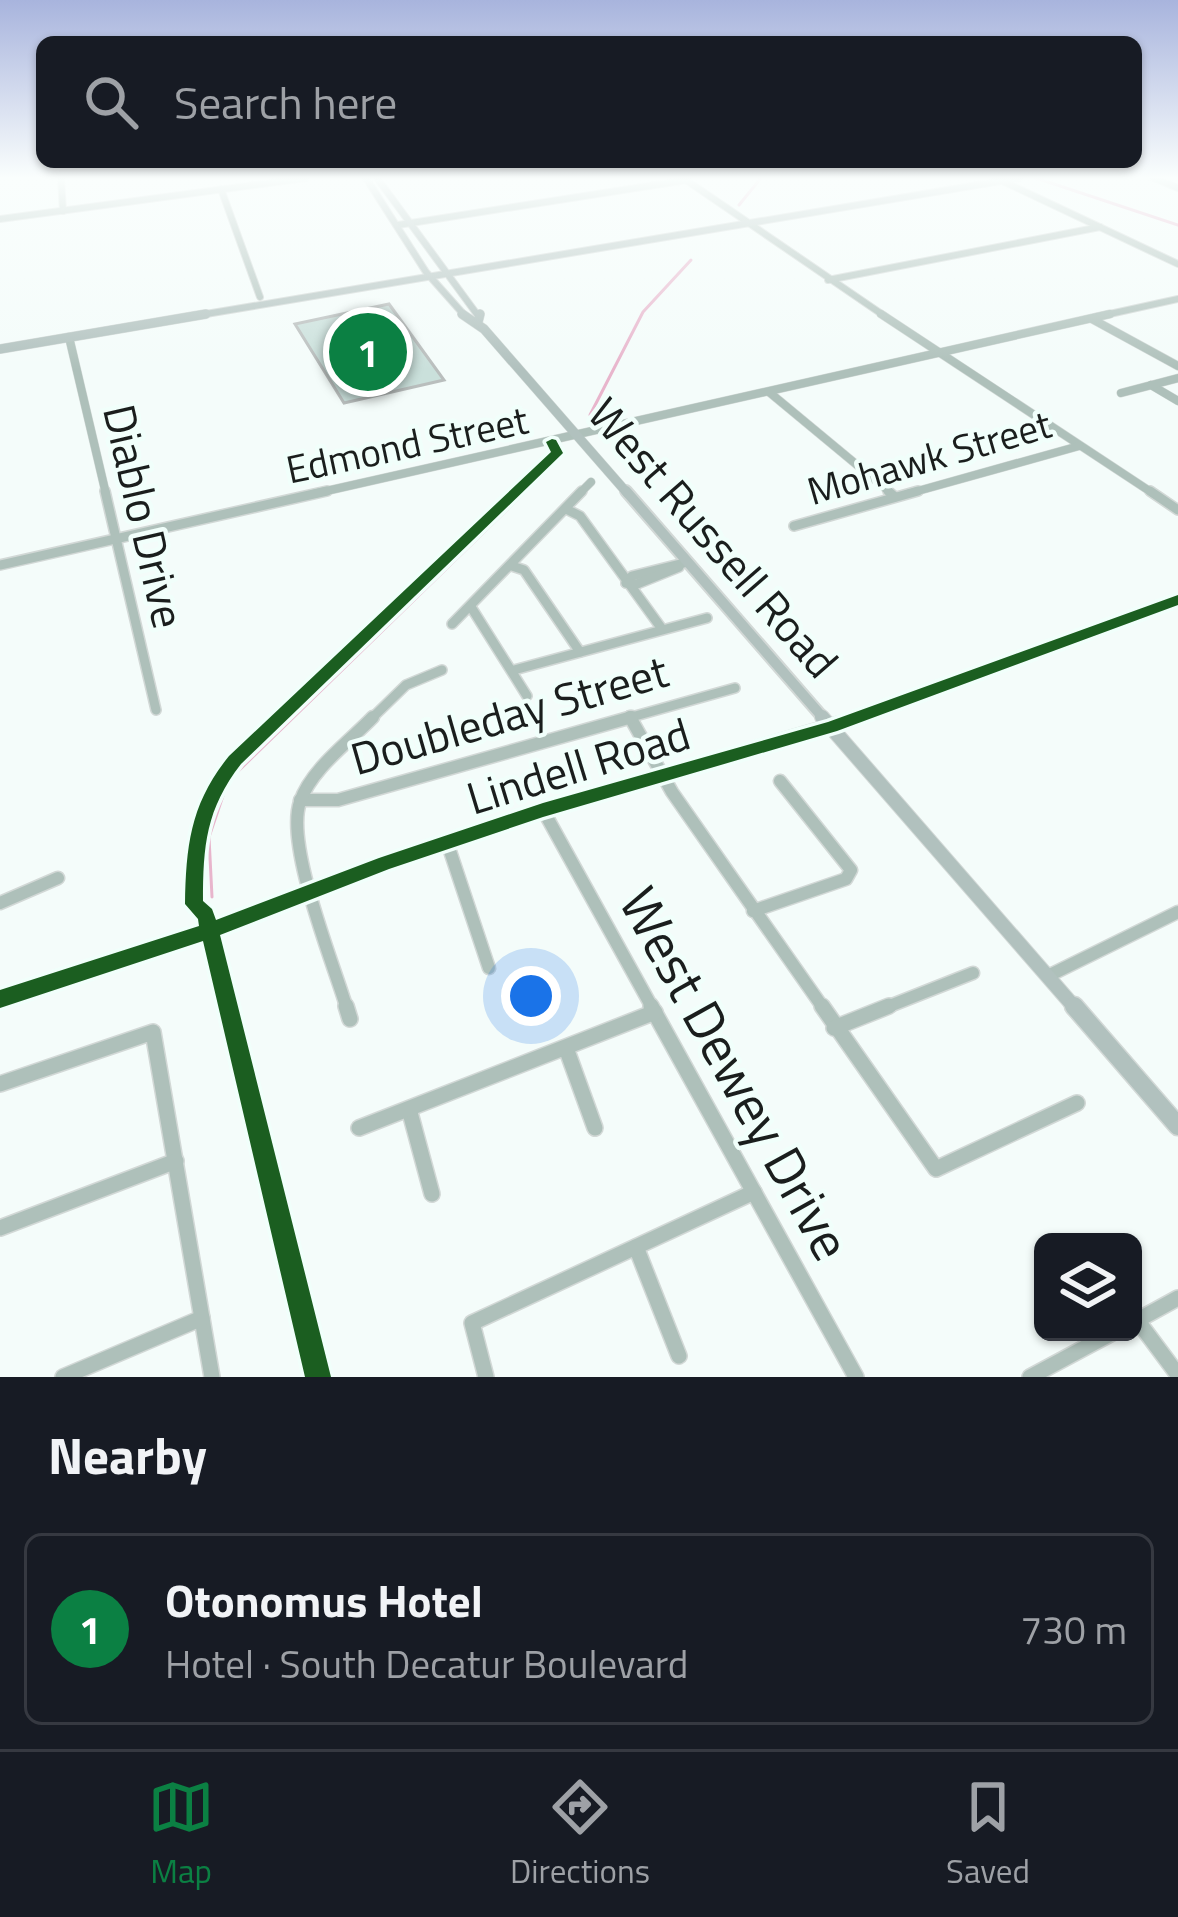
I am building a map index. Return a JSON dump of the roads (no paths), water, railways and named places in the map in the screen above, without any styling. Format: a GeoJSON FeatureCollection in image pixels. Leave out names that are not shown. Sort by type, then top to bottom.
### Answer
{"type":"FeatureCollection","features":[{"type":"Feature","properties":{"kind":"main road","name":"West Russell Road"},"geometry":{"type":"LineString","coordinates":[[412,242],[480,314],[478,322],[1178,1126]]}},
{"type":"Feature","properties":{"kind":"main road","name":"West Russell Road"},"geometry":{"type":"LineString","coordinates":[[419,242],[436,272]]}},
{"type":"Feature","properties":{"kind":"main road"},"geometry":{"type":"LineString","coordinates":[[0,345],[178,319],[601,242]]}},
{"type":"Feature","properties":{"kind":"main road"},"geometry":{"type":"LineString","coordinates":[[0,345],[325,286],[633,242]]}},
{"type":"Feature","properties":{"kind":"main road"},"geometry":{"type":"LineString","coordinates":[[252,306],[325,286]]}},
{"type":"Feature","properties":{"kind":"main road"},"geometry":{"type":"LineString","coordinates":[[178,319],[260,297]]}},
{"type":"Feature","properties":{"kind":"main road"},"geometry":{"type":"LineString","coordinates":[[69,337],[151,316]]}},
{"type":"Feature","properties":{"kind":"street"},"geometry":{"type":"LineString","coordinates":[[240,242],[260,297]]}},
{"type":"Feature","properties":{"kind":"street"},"geometry":{"type":"LineString","coordinates":[[772,242],[1178,510]]}},
{"type":"Feature","properties":{"kind":"street"},"geometry":{"type":"LineString","coordinates":[[828,280],[1022,242]]}},
{"type":"Feature","properties":{"kind":"street"},"geometry":{"type":"LineString","coordinates":[[1132,242],[1178,264]]}},
{"type":"Feature","properties":{"kind":"street","name":"Edmond Street"},"geometry":{"type":"LineString","coordinates":[[0,565],[1178,299]]}},
{"type":"Feature","properties":{"kind":"street"},"geometry":{"type":"LineString","coordinates":[[1092,319],[1178,366]]}},
{"type":"Feature","properties":{"kind":"street","name":"Diablo Drive"},"geometry":{"type":"LineString","coordinates":[[69,337],[156,710]]}},
{"type":"Feature","properties":{"kind":"street"},"geometry":{"type":"LineString","coordinates":[[1121,393],[1178,378]]}},
{"type":"Feature","properties":{"kind":"street"},"geometry":{"type":"LineString","coordinates":[[1151,385],[1178,401]]}},
{"type":"Feature","properties":{"kind":"street"},"geometry":{"type":"LineString","coordinates":[[769,392],[895,497]]}},
{"type":"Feature","properties":{"kind":"street","name":"Mohawk Street"},"geometry":{"type":"LineString","coordinates":[[794,526],[1080,446]]}},
{"type":"Feature","properties":{"kind":"street"},"geometry":{"type":"LineString","coordinates":[[452,624],[591,482]]}},
{"type":"Feature","properties":{"kind":"street"},"geometry":{"type":"LineString","coordinates":[[566,508],[588,525],[662,629]]}},
{"type":"Feature","properties":{"kind":"street"},"geometry":{"type":"LineString","coordinates":[[626,583],[670,573],[688,562]]}},
{"type":"Feature","properties":{"kind":"street"},"geometry":{"type":"LineString","coordinates":[[512,566],[524,571],[580,652]]}},
{"type":"Feature","properties":{"kind":"street","name":"Lindell Road"},"geometry":{"type":"LineString","coordinates":[[0,999],[543,810],[831,727],[1178,600]]}},
{"type":"Feature","properties":{"kind":"street"},"geometry":{"type":"LineString","coordinates":[[471,607],[527,696]]}},
{"type":"Feature","properties":{"kind":"street"},"geometry":{"type":"LineString","coordinates":[[514,670],[707,618]]}},
{"type":"Feature","properties":{"kind":"street"},"geometry":{"type":"LineString","coordinates":[[350,1019],[295,838],[300,800],[327,763],[406,685],[442,670]]}},
{"type":"Feature","properties":{"kind":"street","name":"Doubleday Street"},"geometry":{"type":"LineString","coordinates":[[300,800],[338,800],[735,688]]}},
{"type":"Feature","properties":{"kind":"street"},"geometry":{"type":"LineString","coordinates":[[629,716],[662,777],[936,1169],[1077,1102]]}},
{"type":"Feature","properties":{"kind":"street"},"geometry":{"type":"LineString","coordinates":[[753,910],[846,879],[851,870],[780,781]]}},
{"type":"Feature","properties":{"kind":"street","name":"West Dewey Drive"},"geometry":{"type":"LineString","coordinates":[[543,810],[856,1377]]}},
{"type":"Feature","properties":{"kind":"street"},"geometry":{"type":"LineString","coordinates":[[447,842],[489,968]]}},
{"type":"Feature","properties":{"kind":"street"},"geometry":{"type":"LineString","coordinates":[[0,903],[58,878]]}},
{"type":"Feature","properties":{"kind":"street"},"geometry":{"type":"LineString","coordinates":[[1048,976],[1178,912]]}},
{"type":"Feature","properties":{"kind":"street"},"geometry":{"type":"LineString","coordinates":[[834,1028],[973,973]]}},
{"type":"Feature","properties":{"kind":"street"},"geometry":{"type":"LineString","coordinates":[[359,1129],[655,1012]]}},
{"type":"Feature","properties":{"kind":"street"},"geometry":{"type":"LineString","coordinates":[[0,1084],[153,1032],[212,1377]]}},
{"type":"Feature","properties":{"kind":"street"},"geometry":{"type":"LineString","coordinates":[[566,1048],[595,1128]]}},
{"type":"Feature","properties":{"kind":"street"},"geometry":{"type":"LineString","coordinates":[[409,1109],[432,1194]]}},
{"type":"Feature","properties":{"kind":"street"},"geometry":{"type":"LineString","coordinates":[[0,1228],[176,1161]]}},
{"type":"Feature","properties":{"kind":"street"},"geometry":{"type":"LineString","coordinates":[[486,1377],[472,1323],[754,1192]]}},
{"type":"Feature","properties":{"kind":"street"},"geometry":{"type":"LineString","coordinates":[[636,1247],[680,1356]]}},
{"type":"Feature","properties":{"kind":"street"},"geometry":{"type":"LineString","coordinates":[[1142,1317],[1178,1298]]}},
{"type":"Feature","properties":{"kind":"street"},"geometry":{"type":"LineString","coordinates":[[63,1377],[202,1318]]}},
{"type":"Feature","properties":{"kind":"street"},"geometry":{"type":"LineString","coordinates":[[1142,1330],[1178,1375]]}},
{"type":"Feature","properties":{"kind":"street"},"geometry":{"type":"LineString","coordinates":[[1030,1377],[1097,1341]]}},
{"type":"Feature","properties":{"kind":"waterway"},"geometry":{"type":"LineString","coordinates":[[590,415],[643,312],[691,260]]}},
{"type":"Feature","properties":{"kind":"waterway"},"geometry":{"type":"LineString","coordinates":[[212,897],[209,837],[228,781],[563,455]]}},
{"type":"Feature","properties":{"kind":"place","name":"Otonomus Hotel"},"geometry":{"type":"Point","coordinates":[368,352]}}]}
